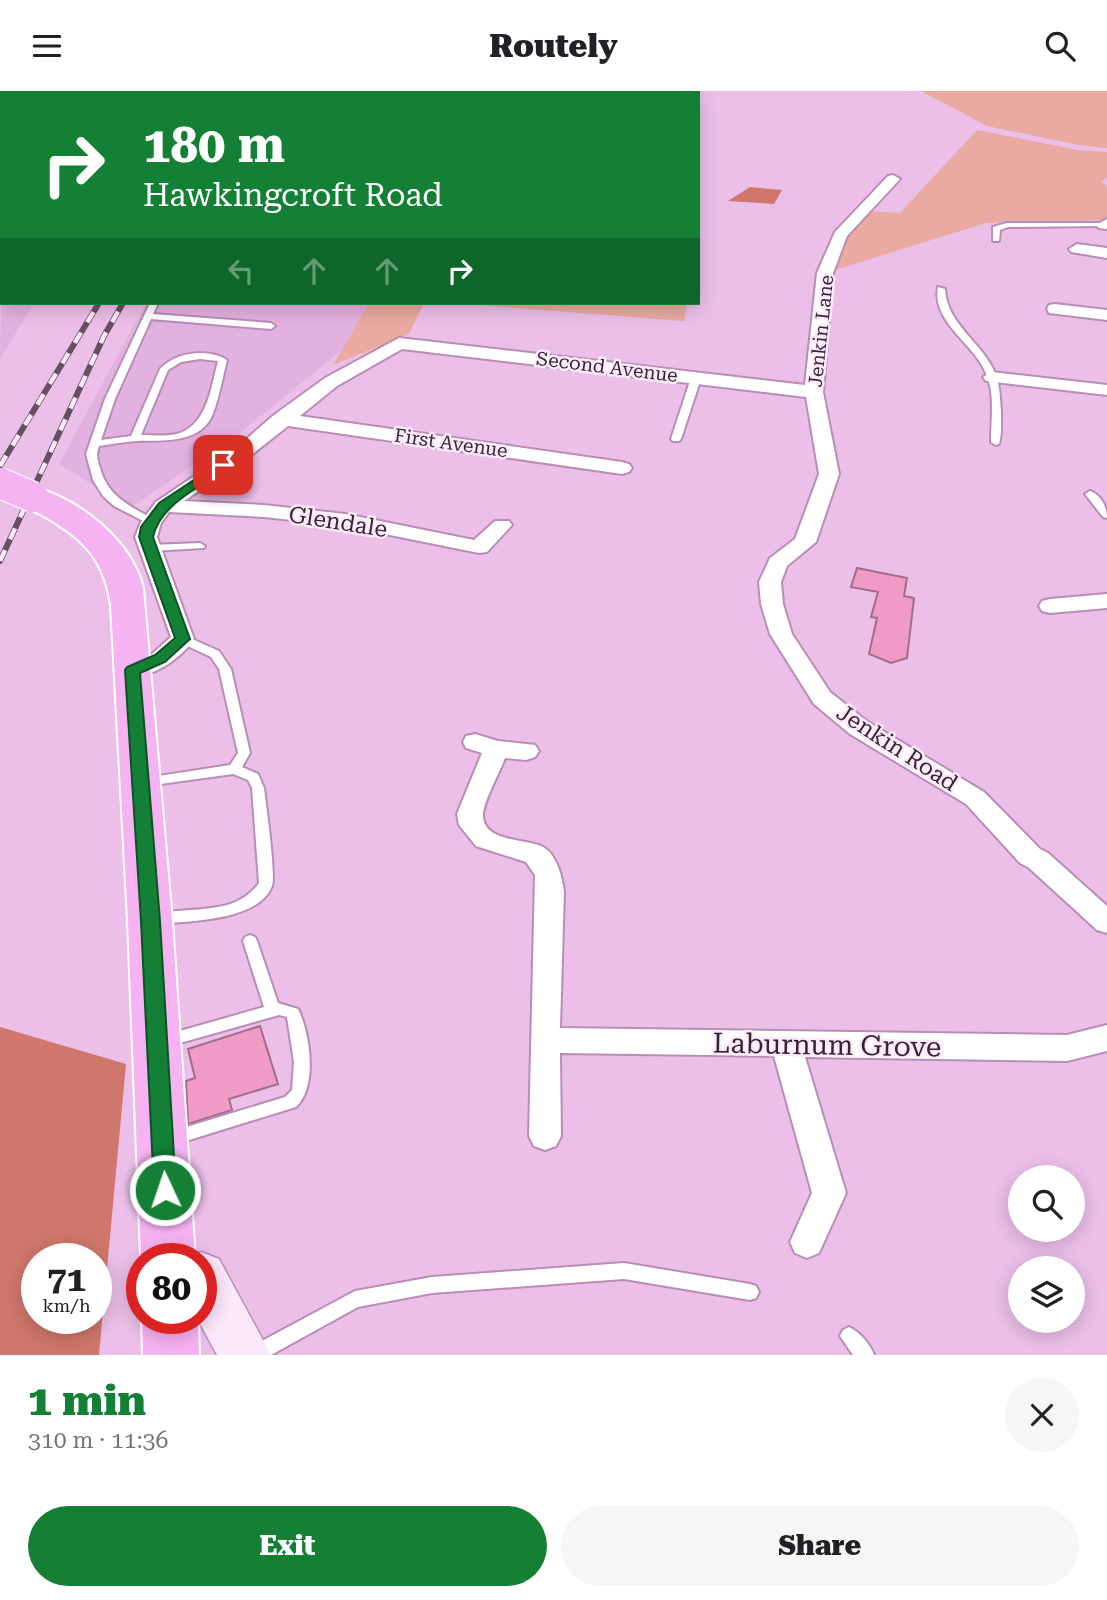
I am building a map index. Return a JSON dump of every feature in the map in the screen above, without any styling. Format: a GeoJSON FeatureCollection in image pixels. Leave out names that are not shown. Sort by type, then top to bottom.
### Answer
{"type":"FeatureCollection","features":[{"type":"Feature","properties":{"kind":"highway"},"geometry":{"type":"LineString","coordinates":[[17,490],[75,519],[101,543],[122,573],[129,605],[167,1236]]}},
{"type":"Feature","properties":{"kind":"highway"},"geometry":{"type":"LineString","coordinates":[[170,1334],[171,1355]]}},
{"type":"Feature","properties":{"kind":"main road"},"geometry":{"type":"LineString","coordinates":[[217,1305],[245,1355]]}},
{"type":"Feature","properties":{"kind":"street","name":"Jenkin Lane"},"geometry":{"type":"LineString","coordinates":[[805,542],[829,474],[814,392],[825,273],[840,235],[893,179]]}},
{"type":"Feature","properties":{"kind":"street"},"geometry":{"type":"LineString","coordinates":[[1055,309],[1107,315]]}},
{"type":"Feature","properties":{"kind":"street","name":"Second Avenue"},"geometry":{"type":"LineString","coordinates":[[281,419],[331,382],[372,361],[399,343],[814,392]]}},
{"type":"Feature","properties":{"kind":"street"},"geometry":{"type":"LineString","coordinates":[[992,377],[1107,390]]}},
{"type":"Feature","properties":{"kind":"street"},"geometry":{"type":"LineString","coordinates":[[133,670],[160,659],[183,639],[146,537],[157,514],[243,452],[281,419]]}},
{"type":"Feature","properties":{"kind":"street","name":"First Avenue"},"geometry":{"type":"LineString","coordinates":[[281,419],[621,468]]}},
{"type":"Feature","properties":{"kind":"street","name":"Glendale"},"geometry":{"type":"LineString","coordinates":[[157,514],[264,511],[345,520],[479,547],[502,525]]}},
{"type":"Feature","properties":{"kind":"street","name":"Jenkin Road"},"geometry":{"type":"LineString","coordinates":[[805,542],[778,563],[770,582],[772,604],[781,634],[822,698],[859,728],[975,798],[1030,856],[1107,922]]}},
{"type":"Feature","properties":{"kind":"street"},"geometry":{"type":"LineString","coordinates":[[1050,606],[1107,601]]}},
{"type":"Feature","properties":{"kind":"street"},"geometry":{"type":"LineString","coordinates":[[526,751],[485,745],[470,814],[471,824],[485,842],[535,855],[548,874],[550,891],[545,1136]]}},
{"type":"Feature","properties":{"kind":"street","name":"Laburnum Grove"},"geometry":{"type":"LineString","coordinates":[[545,1040],[1067,1048],[1107,1038]]}},
{"type":"Feature","properties":{"kind":"street"},"geometry":{"type":"LineString","coordinates":[[786,1044],[829,1193],[807,1242]]}},
{"type":"Feature","properties":{"kind":"lane"},"geometry":{"type":"LineString","coordinates":[[996,239],[996,229],[1007,225],[1106,224]]}},
{"type":"Feature","properties":{"kind":"lane"},"geometry":{"type":"LineString","coordinates":[[941,289],[940,298],[954,326],[983,358],[992,377],[996,442]]}},
{"type":"Feature","properties":{"kind":"lane"},"geometry":{"type":"LineString","coordinates":[[153,305],[110,399],[91,454],[98,480],[107,494],[118,504],[157,514]]}},
{"type":"Feature","properties":{"kind":"lane"},"geometry":{"type":"LineString","coordinates":[[148,316],[271,327]]}},
{"type":"Feature","properties":{"kind":"lane"},"geometry":{"type":"LineString","coordinates":[[93,444],[135,438],[168,438],[183,435],[196,427],[206,418],[223,360],[192,356],[172,362],[164,369],[135,438]]}},
{"type":"Feature","properties":{"kind":"lane"},"geometry":{"type":"LineString","coordinates":[[676,439],[696,378]]}},
{"type":"Feature","properties":{"kind":"lane"},"geometry":{"type":"LineString","coordinates":[[1090,494],[1107,515]]}},
{"type":"Feature","properties":{"kind":"lane"},"geometry":{"type":"LineString","coordinates":[[150,548],[200,546]]}},
{"type":"Feature","properties":{"kind":"lane"},"geometry":{"type":"LineString","coordinates":[[183,639],[215,654],[225,669],[244,753],[234,769]]}},
{"type":"Feature","properties":{"kind":"lane"},"geometry":{"type":"LineString","coordinates":[[141,783],[234,769],[253,777],[258,788],[266,884],[260,896],[244,907],[150,921]]}},
{"type":"Feature","properties":{"kind":"lane"},"geometry":{"type":"LineString","coordinates":[[250,941],[274,1011]]}},
{"type":"Feature","properties":{"kind":"lane"},"geometry":{"type":"LineString","coordinates":[[157,1044],[274,1011],[287,1010],[293,1013],[298,1023],[301,1086],[297,1097],[290,1102],[162,1141]]}},
{"type":"Feature","properties":{"kind":"lane"},"geometry":{"type":"LineString","coordinates":[[253,1355],[355,1299],[432,1285],[624,1271],[750,1292]]}},
{"type":"Feature","properties":{"kind":"lane"},"geometry":{"type":"LineString","coordinates":[[849,1336],[865,1355]]}},
{"type":"Feature","properties":{"kind":"shaded area"},"geometry":{"type":"Polygon","coordinates":[[[921,91],[1107,91],[1107,148],[987,126],[921,91]]]}},
{"type":"Feature","properties":{"kind":"shaded area"},"geometry":{"type":"Polygon","coordinates":[[[977,130],[1078,150],[1107,152],[1107,177],[1102,181],[1107,188],[1107,220],[986,223],[835,270],[845,236],[871,211],[900,213],[977,130]]]}},
{"type":"Feature","properties":{"kind":"shaded area"},"geometry":{"type":"Polygon","coordinates":[[[750,187],[782,190],[774,204],[728,201],[750,187]]]}},
{"type":"Feature","properties":{"kind":"shaded area"},"geometry":{"type":"Polygon","coordinates":[[[1,305],[33,305],[0,359],[1,305]]]}},
{"type":"Feature","properties":{"kind":"shaded area"},"geometry":{"type":"Polygon","coordinates":[[[145,305],[368,305],[342,350],[235,437],[130,508],[59,464],[145,305]]]}},
{"type":"Feature","properties":{"kind":"shaded area"},"geometry":{"type":"Polygon","coordinates":[[[368,305],[423,305],[409,334],[333,365],[368,305]]]}},
{"type":"Feature","properties":{"kind":"shaded area"},"geometry":{"type":"Polygon","coordinates":[[[477,305],[687,305],[684,321],[477,305]]]}},
{"type":"Feature","properties":{"kind":"shaded area"},"geometry":{"type":"Polygon","coordinates":[[[0,1027],[126,1064],[109,1243],[21,1243],[21,1334],[101,1334],[99,1355],[0,1355],[0,1027]]]}},
{"type":"Feature","properties":{"kind":"building"},"geometry":{"type":"Polygon","coordinates":[[[857,568],[907,578],[904,596],[914,598],[907,658],[891,663],[869,654],[877,618],[871,617],[878,592],[851,587],[857,568]]]}},
{"type":"Feature","properties":{"kind":"building"},"geometry":{"type":"Polygon","coordinates":[[[260,1026],[278,1084],[229,1099],[232,1110],[188,1124],[186,1081],[195,1078],[188,1049],[260,1026]]]}},
{"type":"Feature","properties":{"kind":"railway"},"geometry":{"type":"LineString","coordinates":[[0,466],[98,305]]}},
{"type":"Feature","properties":{"kind":"railway"},"geometry":{"type":"LineString","coordinates":[[0,561],[104,336],[122,305]]}},
{"type":"Feature","properties":{"kind":"route"},"geometry":{"type":"LineString","coordinates":[[165,1190],[133,670],[160,659],[183,639],[146,537],[148,527],[163,506],[223,465]]}}]}
